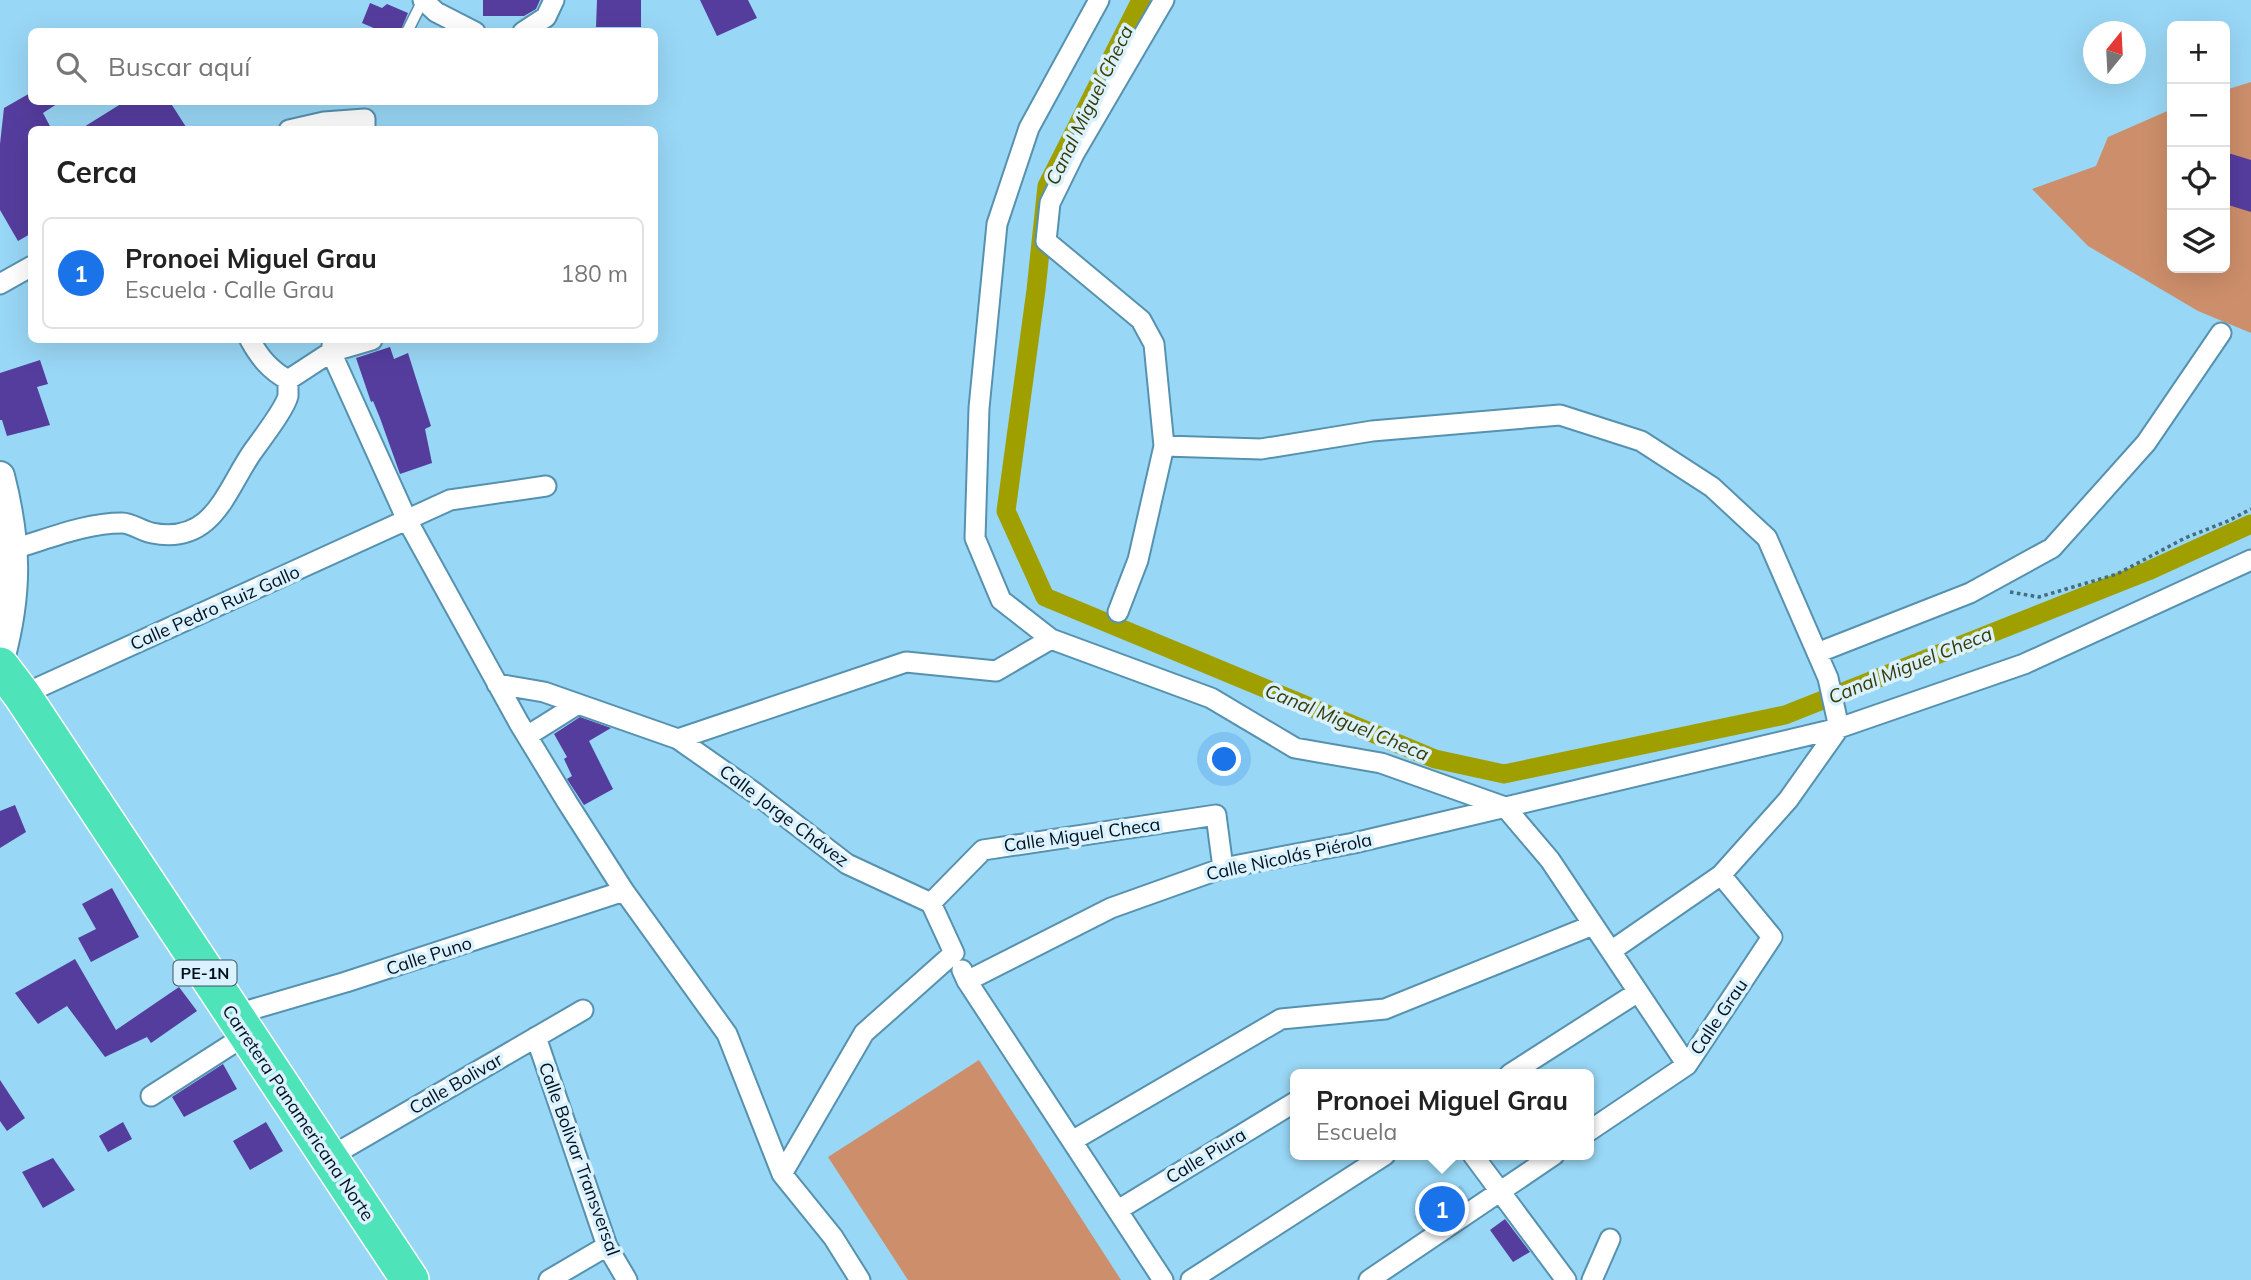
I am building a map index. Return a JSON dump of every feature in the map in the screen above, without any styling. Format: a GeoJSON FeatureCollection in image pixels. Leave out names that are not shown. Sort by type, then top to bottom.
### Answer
{"type":"FeatureCollection","features":[{"type":"Feature","properties":{"kind":"highway","name":"Carretera Panamericana Norte"},"geometry":{"type":"LineString","coordinates":[[0,666],[22,695],[410,1280]]}},
{"type":"Feature","properties":{"kind":"street"},"geometry":{"type":"LineString","coordinates":[[529,28],[546,16],[555,0]]}},
{"type":"Feature","properties":{"kind":"street"},"geometry":{"type":"LineString","coordinates":[[1099,0],[1029,128],[997,224],[979,408],[975,538],[1001,600],[1051,639],[1211,698],[1295,748],[1381,763],[1505,807],[1550,860],[1687,1065]]}},
{"type":"Feature","properties":{"kind":"street"},"geometry":{"type":"LineString","coordinates":[[1118,612],[1138,560],[1164,446],[1154,344],[1140,320],[1046,241],[1050,204],[1074,154],[1164,0]]}},
{"type":"Feature","properties":{"kind":"street"},"geometry":{"type":"LineString","coordinates":[[423,1],[436,12],[467,28]]}},
{"type":"Feature","properties":{"kind":"street"},"geometry":{"type":"LineString","coordinates":[[306,126],[365,119],[365,126]]}},
{"type":"Feature","properties":{"kind":"street"},"geometry":{"type":"LineString","coordinates":[[0,284],[28,268]]}},
{"type":"Feature","properties":{"kind":"street"},"geometry":{"type":"LineString","coordinates":[[1817,653],[1980,587],[2052,548],[2146,443],[2221,333]]}},
{"type":"Feature","properties":{"kind":"street"},"geometry":{"type":"LineString","coordinates":[[252,343],[258,356],[275,373],[288,380]]}},
{"type":"Feature","properties":{"kind":"street"},"geometry":{"type":"LineString","coordinates":[[9,570],[93,525],[125,523],[151,533],[174,534],[193,530],[211,518],[223,502],[287,398],[288,380],[332,346],[352,343]]}},
{"type":"Feature","properties":{"kind":"street"},"geometry":{"type":"LineString","coordinates":[[332,346],[407,520],[497,684],[624,891],[727,1034],[782,1174],[833,1237],[860,1280]]}},
{"type":"Feature","properties":{"kind":"street"},"geometry":{"type":"LineString","coordinates":[[1164,446],[1261,449],[1372,431],[1560,415],[1641,441],[1713,487],[1767,538],[1828,678],[1839,728],[1787,800],[1721,875],[1611,951]]}},
{"type":"Feature","properties":{"kind":"street"},"geometry":{"type":"LineString","coordinates":[[0,476],[13,599],[0,659]]}},
{"type":"Feature","properties":{"kind":"street","name":"Calle Pedro Ruiz Gallo"},"geometry":{"type":"LineString","coordinates":[[22,695],[450,500],[546,486]]}},
{"type":"Feature","properties":{"kind":"street","name":"Calle Nicolás Piérola"},"geometry":{"type":"LineString","coordinates":[[967,981],[1111,908],[1223,868],[1354,843],[1839,728],[2024,664],[2251,560]]}},
{"type":"Feature","properties":{"kind":"street"},"geometry":{"type":"LineString","coordinates":[[678,739],[906,662],[996,671],[1051,639]]}},
{"type":"Feature","properties":{"kind":"street","name":"Calle Jorge Chávez"},"geometry":{"type":"LineString","coordinates":[[497,684],[544,692],[678,739],[755,793],[846,864],[931,903]]}},
{"type":"Feature","properties":{"kind":"street"},"geometry":{"type":"LineString","coordinates":[[523,729],[522,703],[535,691],[544,692]]}},
{"type":"Feature","properties":{"kind":"street"},"geometry":{"type":"LineString","coordinates":[[523,729],[578,704]]}},
{"type":"Feature","properties":{"kind":"street","name":"Calle Miguel Checa"},"geometry":{"type":"LineString","coordinates":[[931,903],[983,850],[1216,815],[1223,868]]}},
{"type":"Feature","properties":{"kind":"street","name":"Calle Grau"},"geometry":{"type":"LineString","coordinates":[[1594,1128],[1687,1065],[1772,937],[1721,875]]}},
{"type":"Feature","properties":{"kind":"street","name":"Calle Puno"},"geometry":{"type":"LineString","coordinates":[[150,1096],[240,1025],[346,982],[624,891]]}},
{"type":"Feature","properties":{"kind":"street"},"geometry":{"type":"LineString","coordinates":[[931,903],[967,981],[1163,1280]]}},
{"type":"Feature","properties":{"kind":"street"},"geometry":{"type":"LineString","coordinates":[[1072,1141],[1281,1019],[1385,1009],[1593,925]]}},
{"type":"Feature","properties":{"kind":"street"},"geometry":{"type":"LineString","coordinates":[[782,1174],[864,1033],[954,953]]}},
{"type":"Feature","properties":{"kind":"street"},"geometry":{"type":"LineString","coordinates":[[1518,1069],[1638,992]]}},
{"type":"Feature","properties":{"kind":"street","name":"Calle Bolivar"},"geometry":{"type":"LineString","coordinates":[[328,1158],[583,1010]]}},
{"type":"Feature","properties":{"kind":"street","name":"Calle Bolivar Transversal"},"geometry":{"type":"LineString","coordinates":[[536,1037],[607,1246],[627,1280]]}},
{"type":"Feature","properties":{"kind":"street","name":"Calle Piura"},"geometry":{"type":"LineString","coordinates":[[1118,1210],[1290,1104]]}},
{"type":"Feature","properties":{"kind":"street"},"geometry":{"type":"LineString","coordinates":[[1191,1280],[1377,1160]]}},
{"type":"Feature","properties":{"kind":"street"},"geometry":{"type":"LineString","coordinates":[[1477,1160],[1566,1280]]}},
{"type":"Feature","properties":{"kind":"street"},"geometry":{"type":"LineString","coordinates":[[1369,1280],[1546,1160]]}},
{"type":"Feature","properties":{"kind":"street"},"geometry":{"type":"LineString","coordinates":[[1592,1280],[1609,1239]]}},
{"type":"Feature","properties":{"kind":"street"},"geometry":{"type":"LineString","coordinates":[[549,1280],[607,1246]]}},
{"type":"Feature","properties":{"kind":"lane"},"geometry":{"type":"LineString","coordinates":[[409,28],[423,1]]}},
{"type":"Feature","properties":{"kind":"path"},"geometry":{"type":"LineString","coordinates":[[1980,587],[2039,597],[2117,574],[2185,538],[2251,509]]}},
{"type":"Feature","properties":{"kind":"shaded area"},"geometry":{"type":"Polygon","coordinates":[[[2251,82],[2251,333],[2198,311],[2088,246],[2032,189],[2096,166],[2108,137],[2167,111],[2167,273],[2230,273],[2230,88],[2251,82]]]}},
{"type":"Feature","properties":{"kind":"shaded area"},"geometry":{"type":"Polygon","coordinates":[[[979,1060],[1121,1280],[908,1280],[828,1157],[979,1060]]]}},
{"type":"Feature","properties":{"kind":"shaded area"},"geometry":{"type":"Polygon","coordinates":[[[1461,1185],[1470,1200],[1424,1231],[1414,1217],[1461,1185]]]}},
{"type":"Feature","properties":{"kind":"building"},"geometry":{"type":"Polygon","coordinates":[[[483,0],[540,0],[536,9],[524,16],[483,16],[483,0]]]}},
{"type":"Feature","properties":{"kind":"building"},"geometry":{"type":"Polygon","coordinates":[[[597,0],[641,0],[641,27],[596,27],[597,0]]]}},
{"type":"Feature","properties":{"kind":"building"},"geometry":{"type":"Polygon","coordinates":[[[700,0],[748,0],[757,18],[717,36],[700,0]]]}},
{"type":"Feature","properties":{"kind":"building"},"geometry":{"type":"Polygon","coordinates":[[[370,3],[382,8],[387,4],[408,13],[402,28],[374,28],[362,23],[370,3]]]}},
{"type":"Feature","properties":{"kind":"building"},"geometry":{"type":"Polygon","coordinates":[[[28,94],[28,105],[55,105],[43,113],[50,126],[28,126],[28,235],[18,241],[0,210],[0,144],[4,108],[28,94]]]}},
{"type":"Feature","properties":{"kind":"building"},"geometry":{"type":"Polygon","coordinates":[[[119,105],[172,105],[185,126],[85,126],[119,105]]]}},
{"type":"Feature","properties":{"kind":"building"},"geometry":{"type":"Polygon","coordinates":[[[2230,154],[2251,160],[2251,212],[2230,206],[2230,154]]]}},
{"type":"Feature","properties":{"kind":"building"},"geometry":{"type":"Polygon","coordinates":[[[390,347],[394,359],[408,353],[431,426],[425,429],[432,463],[400,474],[356,358],[390,347]]]}},
{"type":"Feature","properties":{"kind":"building"},"geometry":{"type":"Polygon","coordinates":[[[40,360],[48,384],[37,387],[50,425],[7,436],[0,420],[0,373],[40,360]]]}},
{"type":"Feature","properties":{"kind":"building"},"geometry":{"type":"Polygon","coordinates":[[[580,717],[611,728],[589,741],[613,789],[584,805],[567,779],[572,776],[564,759],[567,757],[554,734],[580,717]]]}},
{"type":"Feature","properties":{"kind":"building"},"geometry":{"type":"Polygon","coordinates":[[[15,805],[26,832],[0,848],[0,811],[15,805]]]}},
{"type":"Feature","properties":{"kind":"building"},"geometry":{"type":"Polygon","coordinates":[[[112,888],[139,937],[91,962],[78,938],[96,929],[82,904],[112,888]]]}},
{"type":"Feature","properties":{"kind":"building"},"geometry":{"type":"Polygon","coordinates":[[[75,959],[116,1030],[179,987],[197,1011],[151,1043],[147,1037],[105,1057],[67,1006],[38,1024],[15,993],[75,959]]]}},
{"type":"Feature","properties":{"kind":"building"},"geometry":{"type":"Polygon","coordinates":[[[223,1064],[237,1089],[184,1117],[172,1097],[223,1064]]]}},
{"type":"Feature","properties":{"kind":"building"},"geometry":{"type":"Polygon","coordinates":[[[0,1080],[25,1118],[7,1131],[0,1121],[0,1080]]]}},
{"type":"Feature","properties":{"kind":"building"},"geometry":{"type":"Polygon","coordinates":[[[123,1122],[132,1139],[108,1152],[99,1136],[123,1122]]]}},
{"type":"Feature","properties":{"kind":"building"},"geometry":{"type":"Polygon","coordinates":[[[266,1122],[283,1151],[250,1170],[233,1141],[266,1122]]]}},
{"type":"Feature","properties":{"kind":"building"},"geometry":{"type":"Polygon","coordinates":[[[53,1158],[75,1190],[43,1208],[22,1172],[53,1158]]]}},
{"type":"Feature","properties":{"kind":"building"},"geometry":{"type":"Polygon","coordinates":[[[1505,1219],[1530,1252],[1513,1262],[1490,1230],[1505,1219]]]}},
{"type":"Feature","properties":{"kind":"waterway","name":"Canal Miguel Checa"},"geometry":{"type":"LineString","coordinates":[[1141,0],[1047,186],[1036,290],[1006,511],[1045,597],[1435,759],[1504,774],[1785,715],[2148,571],[2251,524]]}},
{"type":"Feature","properties":{"kind":"place","name":"Pronoei Miguel Grau"},"geometry":{"type":"Point","coordinates":[1442,1209]}}]}
